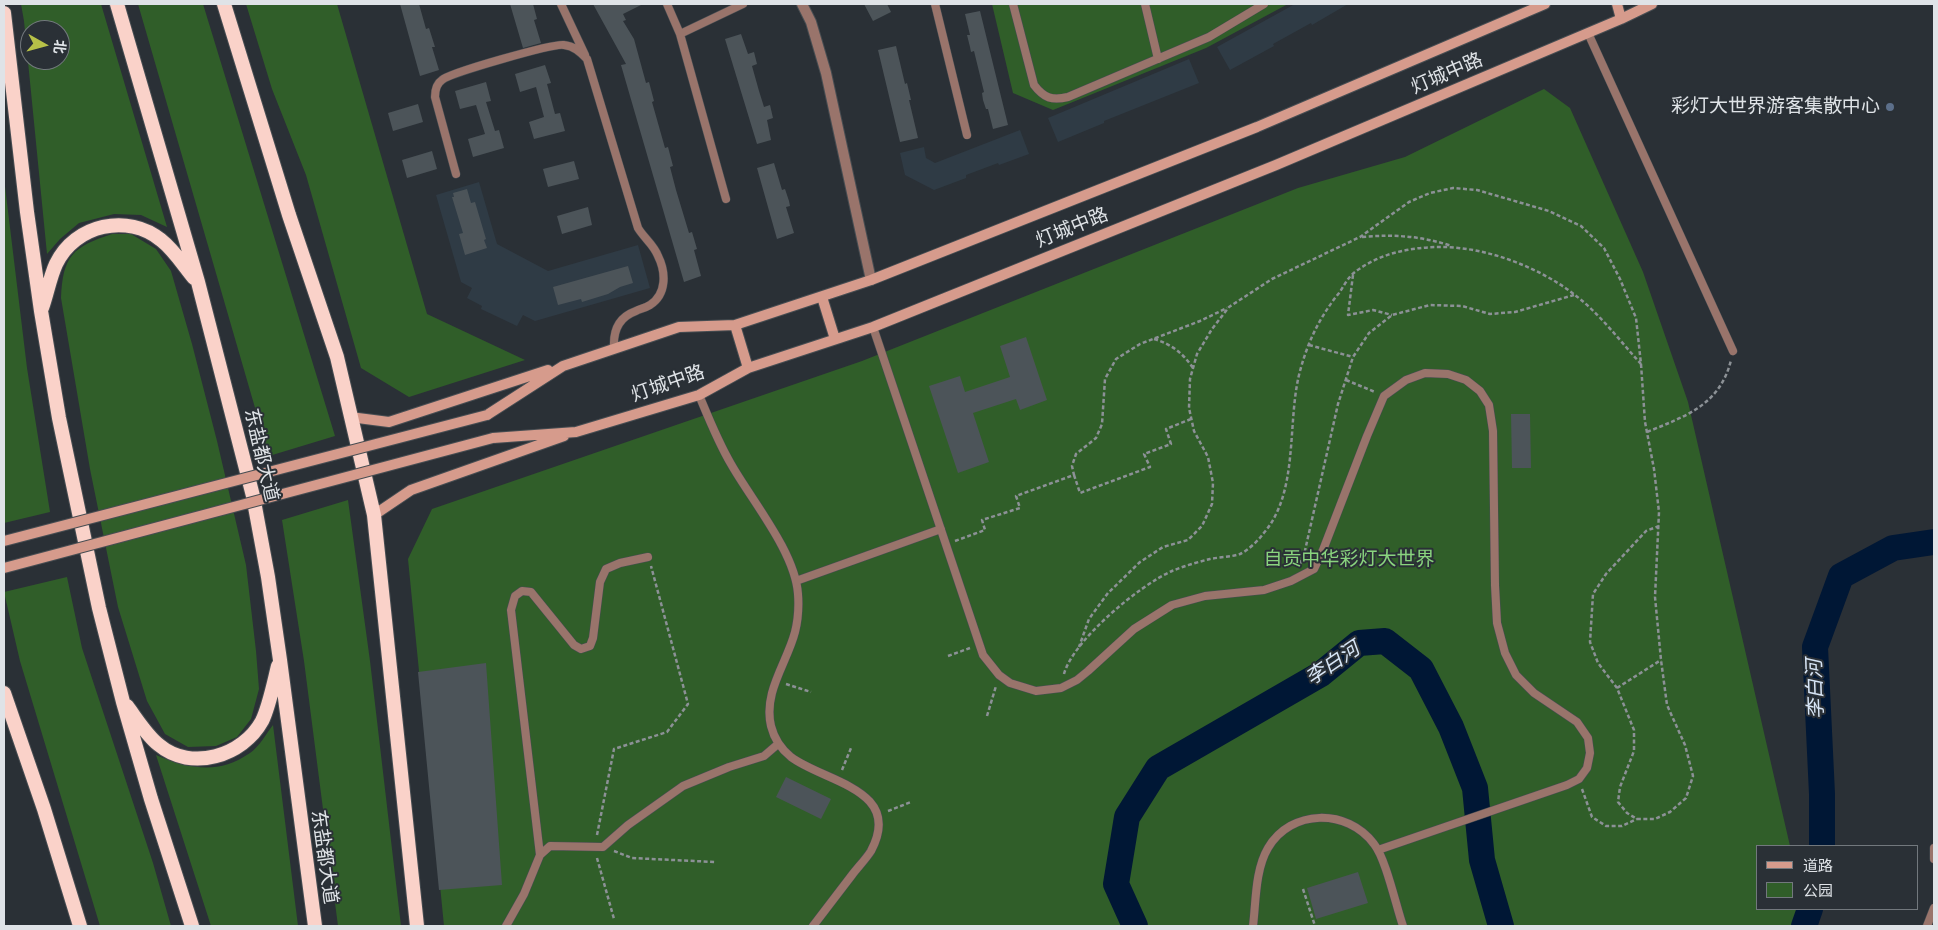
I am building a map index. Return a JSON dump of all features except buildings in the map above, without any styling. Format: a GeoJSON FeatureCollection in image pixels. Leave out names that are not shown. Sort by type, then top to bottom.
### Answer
{"type":"FeatureCollection","features":[{"type":"Feature","properties":{"kind":"highway","name":"东盐都大道"},"geometry":{"type":"LineString","coordinates":[[117,4],[198,282],[253,496],[268,577],[280,660],[315,926]]}},
{"type":"Feature","properties":{"kind":"highway"},"geometry":{"type":"LineString","coordinates":[[224,4],[289,215],[337,357],[374,515],[417,926]]}},
{"type":"Feature","properties":{"kind":"highway"},"geometry":{"type":"LineString","coordinates":[[4,13],[41,311],[58,418],[99,608],[123,702],[151,799],[192,926]]}},
{"type":"Feature","properties":{"kind":"highway"},"geometry":{"type":"LineString","coordinates":[[41,311],[56,263],[67,248],[86,232],[114,224],[139,227],[162,240],[198,282]]}},
{"type":"Feature","properties":{"kind":"highway"},"geometry":{"type":"LineString","coordinates":[[123,702],[159,745],[177,755],[196,758],[220,757],[247,741],[262,721],[280,660]]}},
{"type":"Feature","properties":{"kind":"highway"},"geometry":{"type":"LineString","coordinates":[[4,693],[44,809],[80,926]]}},
{"type":"Feature","properties":{"kind":"main road","name":"灯城中路"},"geometry":{"type":"LineString","coordinates":[[4,541],[487,415],[563,366],[679,326],[735,325],[871,280],[1257,127],[1545,4]]}},
{"type":"Feature","properties":{"kind":"main road"},"geometry":{"type":"LineString","coordinates":[[1617,4],[1620,19]]}},
{"type":"Feature","properties":{"kind":"main road","name":"灯城中路"},"geometry":{"type":"LineString","coordinates":[[4,568],[493,438],[576,432],[699,395],[748,368],[873,327],[1276,165],[1588,33],[1646,5]]}},
{"type":"Feature","properties":{"kind":"main road"},"geometry":{"type":"LineString","coordinates":[[822,297],[835,339]]}},
{"type":"Feature","properties":{"kind":"main road"},"geometry":{"type":"LineString","coordinates":[[735,325],[748,368]]}},
{"type":"Feature","properties":{"kind":"main road"},"geometry":{"type":"LineString","coordinates":[[350,416],[389,422],[563,366]]}},
{"type":"Feature","properties":{"kind":"main road"},"geometry":{"type":"LineString","coordinates":[[374,515],[411,490],[576,432]]}},
{"type":"Feature","properties":{"kind":"street"},"geometry":{"type":"LineString","coordinates":[[802,4],[811,22],[826,74],[871,280]]}},
{"type":"Feature","properties":{"kind":"lane"},"geometry":{"type":"LineString","coordinates":[[561,4],[587,59],[638,228],[656,249],[664,276],[663,288],[655,301],[649,306],[627,315],[617,325],[614,334],[614,348]]}},
{"type":"Feature","properties":{"kind":"lane"},"geometry":{"type":"LineString","coordinates":[[667,4],[680,34],[726,199]]}},
{"type":"Feature","properties":{"kind":"lane"},"geometry":{"type":"LineString","coordinates":[[680,34],[743,4]]}},
{"type":"Feature","properties":{"kind":"lane"},"geometry":{"type":"LineString","coordinates":[[935,4],[967,135]]}},
{"type":"Feature","properties":{"kind":"lane"},"geometry":{"type":"LineString","coordinates":[[1014,4],[1034,85],[1041,94],[1051,99],[1068,97],[1209,37],[1264,4]]}},
{"type":"Feature","properties":{"kind":"lane"},"geometry":{"type":"LineString","coordinates":[[1145,4],[1158,59]]}},
{"type":"Feature","properties":{"kind":"lane"},"geometry":{"type":"LineString","coordinates":[[1588,33],[1733,351]]}},
{"type":"Feature","properties":{"kind":"lane"},"geometry":{"type":"LineString","coordinates":[[456,174],[434,97],[436,88],[442,79],[493,62],[558,45],[573,48],[587,59]]}},
{"type":"Feature","properties":{"kind":"lane"},"geometry":{"type":"LineString","coordinates":[[873,327],[979,645],[989,664],[1010,684],[1036,691],[1062,688],[1077,680],[1134,629],[1172,605],[1206,596],[1264,590],[1291,581],[1314,568],[1323,550],[1384,396],[1406,380],[1425,373],[1448,374],[1466,380],[1480,391],[1489,406],[1493,431],[1497,623],[1516,675],[1534,693],[1577,722],[1588,738],[1590,753],[1587,768],[1578,779],[1568,785],[1378,850]]}},
{"type":"Feature","properties":{"kind":"lane"},"geometry":{"type":"LineString","coordinates":[[699,395],[715,435],[730,463],[783,548],[792,565],[796,581],[798,604],[794,633],[770,695],[770,724],[778,744],[798,761],[862,793],[872,803],[877,815],[878,830],[870,852],[813,926]]}},
{"type":"Feature","properties":{"kind":"lane"},"geometry":{"type":"LineString","coordinates":[[796,581],[941,529]]}},
{"type":"Feature","properties":{"kind":"lane"},"geometry":{"type":"LineString","coordinates":[[540,855],[511,610],[515,596],[522,591],[531,592],[574,645],[581,649],[590,646],[593,638],[600,582],[606,569],[620,563],[648,557]]}},
{"type":"Feature","properties":{"kind":"lane"},"geometry":{"type":"LineString","coordinates":[[506,926],[524,894],[540,855],[550,846],[603,847],[628,825],[683,786],[729,766],[764,756],[778,744]]}},
{"type":"Feature","properties":{"kind":"lane"},"geometry":{"type":"LineString","coordinates":[[1253,926],[1262,861],[1267,849],[1277,836],[1287,828],[1312,818],[1336,818],[1357,828],[1374,844],[1378,850],[1403,926]]}},
{"type":"Feature","properties":{"kind":"lane"},"geometry":{"type":"LineString","coordinates":[[1934,848],[1934,860]]}},
{"type":"Feature","properties":{"kind":"lane"},"geometry":{"type":"LineString","coordinates":[[1927,926],[1934,908]]}},
{"type":"Feature","properties":{"kind":"path"},"geometry":{"type":"LineString","coordinates":[[1191,419],[1166,429],[1171,444],[1144,454],[1150,467],[1080,494],[1072,466],[1076,454],[1096,438],[1102,424],[1106,379],[1116,359],[1140,344],[1200,321],[1229,307],[1272,278],[1360,237],[1409,202],[1430,193],[1453,188],[1477,190],[1549,211],[1581,226],[1604,248],[1636,318],[1647,432],[1659,512],[1655,597],[1661,660],[1667,705],[1685,745],[1693,776],[1686,798],[1670,812],[1655,819],[1637,819],[1622,826],[1606,826],[1592,818],[1578,779]]}},
{"type":"Feature","properties":{"kind":"path"},"geometry":{"type":"LineString","coordinates":[[1360,237],[1392,234],[1428,238],[1456,247],[1493,254],[1537,272],[1575,295],[1605,323],[1641,364]]}},
{"type":"Feature","properties":{"kind":"path"},"geometry":{"type":"LineString","coordinates":[[1062,688],[1064,672],[1069,660],[1104,620],[1135,592],[1172,571],[1208,560],[1242,554],[1264,534],[1279,510],[1289,469],[1299,375],[1308,344],[1322,314],[1354,273],[1379,257],[1416,247],[1456,247]]}},
{"type":"Feature","properties":{"kind":"path"},"geometry":{"type":"LineString","coordinates":[[1354,273],[1348,315],[1373,310],[1392,315]]}},
{"type":"Feature","properties":{"kind":"path"},"geometry":{"type":"LineString","coordinates":[[1079,647],[1088,619],[1108,593],[1140,562],[1163,547],[1188,540],[1202,526],[1212,504],[1213,483],[1208,457],[1194,430],[1191,419],[1190,379],[1197,354],[1212,329],[1229,307]]}},
{"type":"Feature","properties":{"kind":"path"},"geometry":{"type":"LineString","coordinates":[[1153,339],[1168,344],[1186,358],[1194,368]]}},
{"type":"Feature","properties":{"kind":"path"},"geometry":{"type":"LineString","coordinates":[[1308,344],[1353,357]]}},
{"type":"Feature","properties":{"kind":"path"},"geometry":{"type":"LineString","coordinates":[[1647,432],[1681,418],[1707,403],[1727,375],[1733,351]]}},
{"type":"Feature","properties":{"kind":"path"},"geometry":{"type":"LineString","coordinates":[[1346,380],[1384,396]]}},
{"type":"Feature","properties":{"kind":"path"},"geometry":{"type":"LineString","coordinates":[[946,544],[985,530],[982,520],[1020,508],[1016,496],[1074,475]]}},
{"type":"Feature","properties":{"kind":"path"},"geometry":{"type":"LineString","coordinates":[[1637,819],[1627,813],[1618,802],[1620,787],[1634,751],[1634,730],[1617,688],[1598,663],[1590,642],[1593,594],[1606,574],[1646,531],[1659,526]]}},
{"type":"Feature","properties":{"kind":"path"},"geometry":{"type":"LineString","coordinates":[[614,919],[594,847],[614,748],[667,732],[688,704],[648,557]]}},
{"type":"Feature","properties":{"kind":"path"},"geometry":{"type":"LineString","coordinates":[[948,656],[979,645]]}},
{"type":"Feature","properties":{"kind":"path"},"geometry":{"type":"LineString","coordinates":[[1617,688],[1661,660]]}},
{"type":"Feature","properties":{"kind":"path"},"geometry":{"type":"LineString","coordinates":[[987,716],[999,675]]}},
{"type":"Feature","properties":{"kind":"path"},"geometry":{"type":"LineString","coordinates":[[776,682],[810,692]]}},
{"type":"Feature","properties":{"kind":"path"},"geometry":{"type":"LineString","coordinates":[[837,780],[851,748]]}},
{"type":"Feature","properties":{"kind":"path"},"geometry":{"type":"LineString","coordinates":[[877,815],[910,802]]}},
{"type":"Feature","properties":{"kind":"path"},"geometry":{"type":"LineString","coordinates":[[603,847],[632,858],[715,862]]}},
{"type":"Feature","properties":{"kind":"path"},"geometry":{"type":"LineString","coordinates":[[1303,889],[1315,926]]}},
{"type":"Feature","properties":{"kind":"shaded area"},"geometry":{"type":"Polygon","coordinates":[[[1295,4],[1348,4],[1312,25],[1311,23],[1273,44],[1274,46],[1230,70],[1217,47],[1295,4]]]}},
{"type":"Feature","properties":{"kind":"shaded area"},"geometry":{"type":"Polygon","coordinates":[[[1189,59],[1199,83],[1104,121],[1104,123],[1058,142],[1048,118],[1189,59]]]}},
{"type":"Feature","properties":{"kind":"shaded area"},"geometry":{"type":"Polygon","coordinates":[[[1020,130],[1029,154],[966,175],[966,178],[934,190],[905,175],[900,153],[924,147],[926,158],[935,163],[1020,130]]]}},
{"type":"Feature","properties":{"kind":"shaded area"},"geometry":{"type":"Polygon","coordinates":[[[479,182],[497,244],[548,271],[638,245],[650,288],[535,321],[523,315],[517,326],[481,309],[482,306],[467,298],[472,288],[461,282],[436,195],[479,182]]]}},
{"type":"Feature","properties":{"kind":"green space"},"geometry":{"type":"Polygon","coordinates":[[[21,4],[101,4],[167,227],[141,215],[114,214],[79,223],[60,239],[47,254],[29,70],[70,70],[70,20],[24,20],[21,4]]]}},
{"type":"Feature","properties":{"kind":"green space"},"geometry":{"type":"Polygon","coordinates":[[[138,4],[203,4],[335,436],[269,456],[138,4]]]}},
{"type":"Feature","properties":{"kind":"green space"},"geometry":{"type":"Polygon","coordinates":[[[246,4],[337,4],[427,314],[525,360],[409,397],[361,368],[306,175],[272,89],[246,4]]]}},
{"type":"Feature","properties":{"kind":"green space"},"geometry":{"type":"Polygon","coordinates":[[[992,4],[1288,4],[1206,48],[1053,110],[1013,93],[992,4]]]}},
{"type":"Feature","properties":{"kind":"green space","name":"自贡中华彩灯大世界"},"geometry":{"type":"Polygon","coordinates":[[[1544,89],[1570,108],[1643,272],[1688,402],[1790,845],[1756,845],[1756,910],[1804,910],[1808,926],[444,926],[408,559],[432,509],[862,361],[1298,188],[1405,157],[1544,89]]]}},
{"type":"Feature","properties":{"kind":"green space"},"geometry":{"type":"Polygon","coordinates":[[[4,178],[27,368],[50,512],[4,523],[4,178]]]}},
{"type":"Feature","properties":{"kind":"green space"},"geometry":{"type":"Polygon","coordinates":[[[112,234],[131,234],[156,249],[171,271],[217,441],[246,565],[259,689],[251,719],[237,737],[216,746],[188,747],[165,734],[147,701],[118,607],[90,469],[61,298],[64,272],[72,255],[87,244],[112,234]]]}},
{"type":"Feature","properties":{"kind":"green space"},"geometry":{"type":"Polygon","coordinates":[[[348,500],[370,661],[401,926],[338,926],[304,661],[282,520],[348,500]]]}},
{"type":"Feature","properties":{"kind":"green space"},"geometry":{"type":"Polygon","coordinates":[[[67,577],[82,648],[153,863],[171,926],[100,926],[20,661],[4,592],[67,577]]]}},
{"type":"Feature","properties":{"kind":"green space"},"geometry":{"type":"Polygon","coordinates":[[[273,725],[298,926],[211,926],[156,755],[181,764],[204,768],[227,765],[250,753],[273,725]]]}},
{"type":"Feature","properties":{"kind":"waterway","name":"李白河"},"geometry":{"type":"LineString","coordinates":[[1822,845],[1822,794],[1815,647],[1841,576],[1893,548],[1934,542]]}},
{"type":"Feature","properties":{"kind":"waterway","name":"李白河"},"geometry":{"type":"LineString","coordinates":[[1135,926],[1116,884],[1127,817],[1158,768],[1321,674],[1359,643],[1385,641],[1421,669],[1451,727],[1475,788],[1482,860],[1501,926]]}},
{"type":"Feature","properties":{"kind":"waterway","name":"李白河"},"geometry":{"type":"LineString","coordinates":[[1804,926],[1810,910]]}},
{"type":"Feature","properties":{"kind":"place","name":"彩灯大世界游客集散中心"},"geometry":{"type":"Point","coordinates":[1890,107]}}]}
